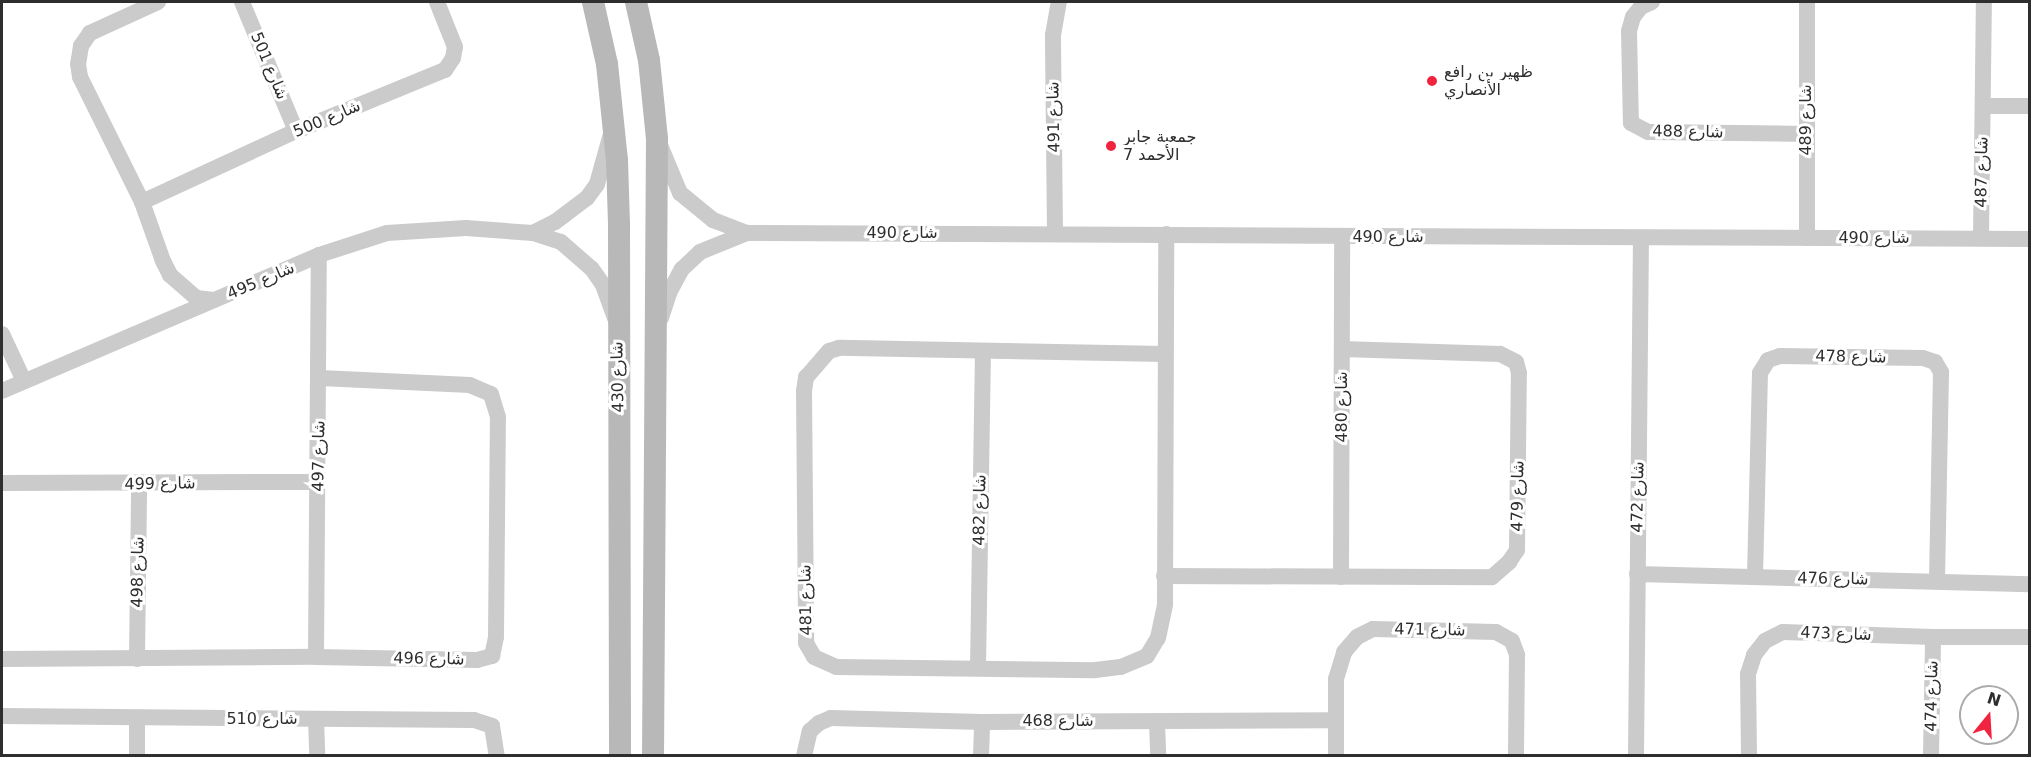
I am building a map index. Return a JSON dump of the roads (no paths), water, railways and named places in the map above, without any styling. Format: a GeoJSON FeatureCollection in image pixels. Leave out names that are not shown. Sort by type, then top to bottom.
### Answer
{"type":"FeatureCollection","features":[{"type":"Feature","properties":{"kind":"street"},"geometry":{"type":"LineString","coordinates":[[158,2],[90,33],[81,46],[78,64],[80,77],[142,202],[163,261],[171,275],[183,289],[196,298],[216,300]]}},
{"type":"Feature","properties":{"kind":"street","name":"شارع 501"},"geometry":{"type":"LineString","coordinates":[[242,2],[296,131]]}},
{"type":"Feature","properties":{"kind":"street","name":"شارع 500"},"geometry":{"type":"LineString","coordinates":[[142,202],[296,131],[445,70],[453,58],[455,47],[437,2]]}},
{"type":"Feature","properties":{"kind":"street","name":"شارع 430"},"geometry":{"type":"LineString","coordinates":[[593,2],[607,64],[614,122],[620,223],[618,324],[620,756]]}},
{"type":"Feature","properties":{"kind":"street"},"geometry":{"type":"LineString","coordinates":[[636,2],[649,60],[657,139],[658,327],[653,756]]}},
{"type":"Feature","properties":{"kind":"street","name":"شارع 491"},"geometry":{"type":"LineString","coordinates":[[1055,233],[1053,35],[1059,2]]}},
{"type":"Feature","properties":{"kind":"street","name":"شارع 488"},"geometry":{"type":"LineString","coordinates":[[1652,2],[1641,7],[1633,17],[1629,30],[1631,123],[1648,132],[1806,134]]}},
{"type":"Feature","properties":{"kind":"street","name":"شارع 489"},"geometry":{"type":"LineString","coordinates":[[1807,2],[1807,238]]}},
{"type":"Feature","properties":{"kind":"street","name":"شارع 487"},"geometry":{"type":"LineString","coordinates":[[1981,238],[1984,2]]}},
{"type":"Feature","properties":{"kind":"street"},"geometry":{"type":"LineString","coordinates":[[1983,106],[2030,106]]}},
{"type":"Feature","properties":{"kind":"street"},"geometry":{"type":"LineString","coordinates":[[533,233],[575,208],[597,184],[614,122]]}},
{"type":"Feature","properties":{"kind":"street","name":"شارع 490"},"geometry":{"type":"LineString","coordinates":[[657,139],[680,193],[713,220],[747,233],[2030,239]]}},
{"type":"Feature","properties":{"kind":"street","name":"شارع 495"},"geometry":{"type":"LineString","coordinates":[[2,391],[319,255],[357,240],[387,233],[466,228],[533,233],[561,242],[592,269],[603,285],[618,324]]}},
{"type":"Feature","properties":{"kind":"street","name":"شارع 490"},"geometry":{"type":"LineString","coordinates":[[658,327],[669,292],[682,269],[700,252],[747,233]]}},
{"type":"Feature","properties":{"kind":"street","name":"شارع 481"},"geometry":{"type":"LineString","coordinates":[[1165,354],[983,353],[839,348],[829,351],[817,361],[806,377],[804,391],[806,643],[814,657],[836,667],[1095,670],[1121,668],[1147,656],[1158,638],[1164,604],[1166,234]]}},
{"type":"Feature","properties":{"kind":"street","name":"شارع 480"},"geometry":{"type":"LineString","coordinates":[[1341,577],[1342,236]]}},
{"type":"Feature","properties":{"kind":"street","name":"شارع 472"},"geometry":{"type":"LineString","coordinates":[[1636,756],[1641,238]]}},
{"type":"Feature","properties":{"kind":"street","name":"شارع 497"},"geometry":{"type":"LineString","coordinates":[[316,657],[320,378],[319,255]]}},
{"type":"Feature","properties":{"kind":"street"},"geometry":{"type":"LineString","coordinates":[[2,334],[24,381]]}},
{"type":"Feature","properties":{"kind":"street","name":"شارع 479"},"geometry":{"type":"LineString","coordinates":[[1164,576],[1492,577],[1509,562],[1517,550],[1519,373],[1516,362],[1500,354],[1342,349]]}},
{"type":"Feature","properties":{"kind":"street","name":"شارع 482"},"geometry":{"type":"LineString","coordinates":[[978,668],[983,353]]}},
{"type":"Feature","properties":{"kind":"street","name":"شارع 478"},"geometry":{"type":"LineString","coordinates":[[1755,577],[1760,373],[1767,360],[1780,356],[1923,358],[1935,362],[1941,372],[1937,581]]}},
{"type":"Feature","properties":{"kind":"street","name":"شارع 496"},"geometry":{"type":"LineString","coordinates":[[2,659],[316,657],[477,660],[492,656],[496,637],[498,417],[491,394],[470,385],[320,378]]}},
{"type":"Feature","properties":{"kind":"street","name":"شارع 499"},"geometry":{"type":"LineString","coordinates":[[2,483],[318,482]]}},
{"type":"Feature","properties":{"kind":"street","name":"شارع 498"},"geometry":{"type":"LineString","coordinates":[[137,659],[139,484]]}},
{"type":"Feature","properties":{"kind":"street","name":"شارع 476"},"geometry":{"type":"LineString","coordinates":[[1637,574],[2030,584]]}},
{"type":"Feature","properties":{"kind":"street","name":"شارع 471"},"geometry":{"type":"LineString","coordinates":[[1336,756],[1336,679],[1344,652],[1357,637],[1373,629],[1496,632],[1512,641],[1517,656],[1516,756]]}},
{"type":"Feature","properties":{"kind":"street","name":"شارع 473"},"geometry":{"type":"LineString","coordinates":[[1749,756],[1748,674],[1754,655],[1765,641],[1783,632],[1934,637],[2030,637]]}},
{"type":"Feature","properties":{"kind":"street","name":"شارع 474"},"geometry":{"type":"LineString","coordinates":[[1931,756],[1934,637]]}},
{"type":"Feature","properties":{"kind":"street","name":"شارع 510"},"geometry":{"type":"LineString","coordinates":[[2,716],[137,719],[474,720],[492,726],[497,756]]}},
{"type":"Feature","properties":{"kind":"street","name":"شارع 468"},"geometry":{"type":"LineString","coordinates":[[804,756],[810,731],[819,723],[831,718],[982,722],[1336,720]]}},
{"type":"Feature","properties":{"kind":"street"},"geometry":{"type":"LineString","coordinates":[[137,719],[137,756]]}},
{"type":"Feature","properties":{"kind":"street"},"geometry":{"type":"LineString","coordinates":[[316,719],[317,756]]}},
{"type":"Feature","properties":{"kind":"street"},"geometry":{"type":"LineString","coordinates":[[1157,721],[1158,756]]}},
{"type":"Feature","properties":{"kind":"street"},"geometry":{"type":"LineString","coordinates":[[981,756],[982,722]]}},
{"type":"Feature","properties":{"kind":"place","name":"ظهير بن رافع الأنصاري"},"geometry":{"type":"Point","coordinates":[1432,81]}},
{"type":"Feature","properties":{"kind":"place","name":"جمعية جابر الأحمد 7"},"geometry":{"type":"Point","coordinates":[1111,146]}}]}
